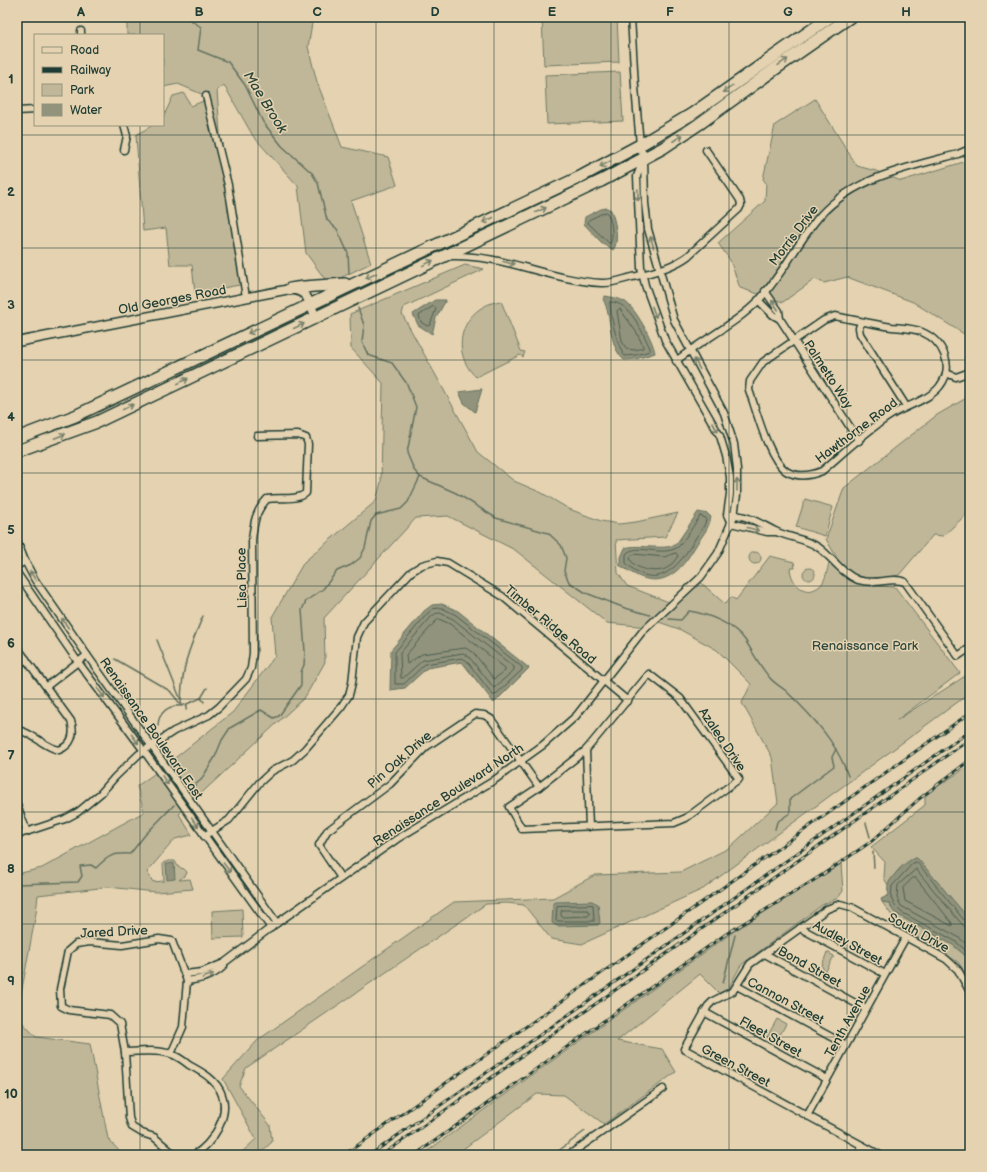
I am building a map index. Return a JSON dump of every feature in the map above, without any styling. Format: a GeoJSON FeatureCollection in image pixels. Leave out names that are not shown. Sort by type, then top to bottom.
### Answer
{"type":"FeatureCollection","features":[{"type":"Feature","properties":{"kind":"highway"},"geometry":{"type":"LineString","coordinates":[[17,438],[75,416],[580,177],[640,145],[692,114],[830,17]]}},
{"type":"Feature","properties":{"kind":"highway"},"geometry":{"type":"LineString","coordinates":[[19,452],[108,417],[601,181],[663,148],[700,124],[774,69],[850,17]]}},
{"type":"Feature","properties":{"kind":"highway"},"geometry":{"type":"LineString","coordinates":[[290,289],[310,285],[330,286],[356,283]]}},
{"type":"Feature","properties":{"kind":"street","name":"Renaissance Boulevard North"},"geometry":{"type":"LineString","coordinates":[[186,978],[224,963],[277,923],[397,839],[493,781],[521,762],[576,716],[642,632],[701,576],[718,553],[734,515],[737,489],[734,444],[724,413],[674,320],[648,229],[645,203],[644,158],[640,145],[632,17]]}},
{"type":"Feature","properties":{"kind":"street"},"geometry":{"type":"LineString","coordinates":[[206,96],[228,185],[246,297]]}},
{"type":"Feature","properties":{"kind":"street"},"geometry":{"type":"LineString","coordinates":[[17,111],[34,110]]}},
{"type":"Feature","properties":{"kind":"street"},"geometry":{"type":"LineString","coordinates":[[124,126],[127,136],[124,150]]}},
{"type":"Feature","properties":{"kind":"street","name":"Morris Drive"},"geometry":{"type":"LineString","coordinates":[[676,360],[735,319],[758,300],[814,222],[833,202],[851,189],[880,177],[958,154],[970,149]]}},
{"type":"Feature","properties":{"kind":"street"},"geometry":{"type":"LineString","coordinates":[[443,256],[471,255],[564,277],[602,283],[643,275],[680,262],[739,209],[741,205],[740,200],[706,150]]}},
{"type":"Feature","properties":{"kind":"street"},"geometry":{"type":"LineString","coordinates":[[644,158],[637,176],[640,245],[643,275],[654,312],[676,360],[720,436],[730,477],[730,494],[727,515],[731,523],[767,532],[776,532]]}},
{"type":"Feature","properties":{"kind":"street"},"geometry":{"type":"LineString","coordinates":[[290,289],[301,290],[306,294],[316,318]]}},
{"type":"Feature","properties":{"kind":"street","name":"Old Georges Road"},"geometry":{"type":"LineString","coordinates":[[17,342],[290,289]]}},
{"type":"Feature","properties":{"kind":"street"},"geometry":{"type":"LineString","coordinates":[[765,291],[779,311],[780,319]]}},
{"type":"Feature","properties":{"kind":"street"},"geometry":{"type":"LineString","coordinates":[[758,300],[773,315],[780,319],[794,340]]}},
{"type":"Feature","properties":{"kind":"street","name":"Hawthorne Road"},"geometry":{"type":"LineString","coordinates":[[835,316],[861,322],[920,331],[934,339],[942,347],[946,359],[946,373],[940,386],[930,395],[906,406],[875,426],[822,471],[810,475],[799,476],[786,470],[773,454],[750,390],[750,381],[763,362],[794,340],[824,320],[835,316]]}},
{"type":"Feature","properties":{"kind":"street"},"geometry":{"type":"LineString","coordinates":[[861,322],[859,328],[860,334],[906,406]]}},
{"type":"Feature","properties":{"kind":"street","name":"Palmetto Way"},"geometry":{"type":"LineString","coordinates":[[794,340],[858,441]]}},
{"type":"Feature","properties":{"kind":"street"},"geometry":{"type":"LineString","coordinates":[[946,373],[956,377],[970,372]]}},
{"type":"Feature","properties":{"kind":"street","name":"Lisa Place"},"geometry":{"type":"LineString","coordinates":[[17,834],[28,832],[66,819],[78,812],[101,793],[127,764],[174,731],[209,714],[219,707],[246,679],[251,668],[253,653],[252,540],[258,508],[267,499],[296,497],[302,496],[306,493],[308,444],[306,438],[298,435],[257,436]]}},
{"type":"Feature","properties":{"kind":"street"},"geometry":{"type":"LineString","coordinates":[[727,515],[734,515],[766,526],[776,532],[804,540],[818,548],[845,572],[856,579],[880,583],[900,580],[905,582],[958,656],[970,648]]}},
{"type":"Feature","properties":{"kind":"street","name":"Renaissance Boulevard East"},"geometry":{"type":"LineString","coordinates":[[17,541],[25,561],[87,656],[277,923]]}},
{"type":"Feature","properties":{"kind":"street"},"geometry":{"type":"LineString","coordinates":[[17,566],[25,561]]}},
{"type":"Feature","properties":{"kind":"street","name":"Timber Ridge Road"},"geometry":{"type":"LineString","coordinates":[[204,836],[229,820],[259,782],[272,771],[292,760],[306,749],[341,706],[349,695],[352,683],[356,637],[364,622],[411,572],[422,565],[437,561],[448,563],[466,573],[523,612],[602,681]]}},
{"type":"Feature","properties":{"kind":"street","name":"Renaissance Boulevard East"},"geometry":{"type":"LineString","coordinates":[[17,573],[78,662],[271,928]]}},
{"type":"Feature","properties":{"kind":"street"},"geometry":{"type":"LineString","coordinates":[[17,647],[72,721],[74,733],[68,744],[58,750],[30,734],[17,730]]}},
{"type":"Feature","properties":{"kind":"street"},"geometry":{"type":"LineString","coordinates":[[47,686],[87,656]]}},
{"type":"Feature","properties":{"kind":"street"},"geometry":{"type":"LineString","coordinates":[[17,666],[26,659]]}},
{"type":"Feature","properties":{"kind":"street","name":"Azalea Drive"},"geometry":{"type":"LineString","coordinates":[[649,674],[680,698],[739,779],[686,818],[674,823],[522,829],[509,807],[539,787],[586,750],[649,674]]}},
{"type":"Feature","properties":{"kind":"street"},"geometry":{"type":"LineString","coordinates":[[602,681],[628,700]]}},
{"type":"Feature","properties":{"kind":"street","name":"Pin Oak Drive"},"geometry":{"type":"LineString","coordinates":[[341,878],[319,845],[322,837],[347,815],[390,784],[406,770],[426,747],[462,722],[475,714],[484,715],[491,719],[521,762]]}},
{"type":"Feature","properties":{"kind":"street"},"geometry":{"type":"LineString","coordinates":[[586,750],[589,827]]}},
{"type":"Feature","properties":{"kind":"street"},"geometry":{"type":"LineString","coordinates":[[521,762],[539,787]]}},
{"type":"Feature","properties":{"kind":"street"},"geometry":{"type":"LineString","coordinates":[[17,805],[28,832]]}},
{"type":"Feature","properties":{"kind":"street","name":"Green Street"},"geometry":{"type":"LineString","coordinates":[[807,1116],[684,1049],[704,1012],[713,1001],[731,992],[737,986],[746,968],[830,907],[838,904],[846,904]]}},
{"type":"Feature","properties":{"kind":"street","name":"South Drive"},"geometry":{"type":"LineString","coordinates":[[846,904],[941,956],[955,966],[970,992]]}},
{"type":"Feature","properties":{"kind":"street","name":"Audley Street"},"geometry":{"type":"LineString","coordinates":[[800,928],[885,974]]}},
{"type":"Feature","properties":{"kind":"street","name":"Tenth Avenue"},"geometry":{"type":"LineString","coordinates":[[807,1116],[906,937]]}},
{"type":"Feature","properties":{"kind":"street","name":"Jared Drive"},"geometry":{"type":"LineString","coordinates":[[125,1052],[120,1024],[110,1015],[69,1010],[61,1006],[60,990],[68,951],[76,944],[90,942],[122,945],[159,939],[172,941],[186,978],[183,1027],[171,1054]]}},
{"type":"Feature","properties":{"kind":"street","name":"Bond Street"},"geometry":{"type":"LineString","coordinates":[[765,954],[866,1009]]}},
{"type":"Feature","properties":{"kind":"street","name":"Cannon Street"},"geometry":{"type":"LineString","coordinates":[[737,986],[846,1045]]}},
{"type":"Feature","properties":{"kind":"street","name":"Fleet Street"},"geometry":{"type":"LineString","coordinates":[[704,1012],[827,1079]]}},
{"type":"Feature","properties":{"kind":"street"},"geometry":{"type":"LineString","coordinates":[[175,1155],[154,1137],[142,1133],[132,1127],[129,1118],[125,1052],[150,1051],[171,1054],[209,1076],[222,1095],[224,1111],[219,1126],[207,1145],[194,1155]]}},
{"type":"Feature","properties":{"kind":"street"},"geometry":{"type":"LineString","coordinates":[[569,1155],[663,1089]]}},
{"type":"Feature","properties":{"kind":"street"},"geometry":{"type":"LineString","coordinates":[[807,1116],[880,1155]]}},
{"type":"Feature","properties":{"kind":"street"},"geometry":{"type":"LineString","coordinates":[[858,1155],[863,1146]]}},
{"type":"Feature","properties":{"kind":"green space"},"geometry":{"type":"Polygon","coordinates":[[[127,17],[313,17],[308,47],[317,82],[342,147],[388,157],[397,185],[351,201],[371,263],[338,279],[327,282],[306,253],[298,186],[253,136],[224,85],[217,90],[220,133],[216,148],[245,284],[195,293],[192,265],[170,265],[166,228],[143,231],[136,135],[151,126],[164,126],[164,116],[173,96],[184,93],[191,106],[211,98],[178,84],[164,87],[164,34],[127,34],[127,17]]]}},
{"type":"Feature","properties":{"kind":"green space"},"geometry":{"type":"Polygon","coordinates":[[[542,17],[617,17],[619,62],[544,65],[542,17]]]}},
{"type":"Feature","properties":{"kind":"green space"},"geometry":{"type":"Polygon","coordinates":[[[620,72],[623,121],[547,124],[545,75],[620,72]]]}},
{"type":"Feature","properties":{"kind":"green space"},"geometry":{"type":"Polygon","coordinates":[[[815,99],[857,166],[876,171],[901,181],[970,160],[970,328],[964,334],[913,302],[847,277],[824,283],[815,279],[783,302],[740,288],[730,260],[718,243],[765,201],[766,183],[763,179],[775,125],[815,99]]]}},
{"type":"Feature","properties":{"kind":"green space","name":"Renaissance Park"},"geometry":{"type":"Polygon","coordinates":[[[465,265],[484,269],[404,307],[402,314],[478,452],[514,481],[542,493],[569,509],[601,521],[619,524],[678,513],[665,537],[616,540],[618,573],[627,586],[674,604],[698,580],[725,604],[731,597],[736,600],[770,556],[794,562],[795,568],[790,568],[791,574],[796,584],[804,590],[814,589],[822,584],[829,563],[852,580],[867,585],[895,587],[960,673],[897,720],[970,673],[970,693],[703,889],[582,944],[551,939],[524,905],[507,903],[486,904],[246,1068],[239,1086],[270,1125],[272,1142],[258,1155],[239,1155],[256,1139],[223,1079],[258,1040],[454,902],[553,898],[595,875],[681,872],[729,848],[778,803],[772,757],[742,703],[751,684],[717,650],[679,629],[653,620],[648,627],[607,623],[515,550],[448,516],[416,518],[324,618],[325,662],[305,697],[179,814],[192,835],[175,839],[147,872],[153,882],[164,881],[163,863],[175,861],[178,867],[187,872],[186,875],[179,880],[190,879],[193,889],[156,892],[108,887],[38,895],[17,1016],[17,874],[42,868],[144,812],[137,786],[233,712],[275,656],[272,617],[304,562],[376,501],[381,482],[383,383],[351,348],[350,314],[465,265]]]}},
{"type":"Feature","properties":{"kind":"green space"},"geometry":{"type":"Polygon","coordinates":[[[501,301],[521,351],[525,352],[523,357],[520,355],[476,377],[467,366],[463,355],[461,343],[463,331],[469,320],[477,311],[488,305],[501,301]]]}},
{"type":"Feature","properties":{"kind":"green space"},"geometry":{"type":"Polygon","coordinates":[[[970,396],[970,511],[943,536],[933,535],[899,575],[874,580],[845,572],[826,539],[844,488],[937,415],[970,396]]]}},
{"type":"Feature","properties":{"kind":"green space"},"geometry":{"type":"Polygon","coordinates":[[[805,499],[833,507],[825,536],[796,527],[805,499]]]}},
{"type":"Feature","properties":{"kind":"green space"},"geometry":{"type":"Polygon","coordinates":[[[755,552],[759,554],[761,558],[759,562],[755,564],[751,562],[749,558],[751,554],[755,552]]]}},
{"type":"Feature","properties":{"kind":"green space"},"geometry":{"type":"Polygon","coordinates":[[[809,568],[813,570],[815,574],[813,578],[809,580],[805,578],[803,574],[805,570],[809,568]]]}},
{"type":"Feature","properties":{"kind":"green space"},"geometry":{"type":"Polygon","coordinates":[[[970,765],[970,920],[917,858],[904,864],[888,885],[884,878],[885,862],[871,847],[925,805],[925,795],[970,765]]]}},
{"type":"Feature","properties":{"kind":"green space"},"geometry":{"type":"Polygon","coordinates":[[[841,864],[843,891],[838,898],[822,905],[741,965],[728,989],[719,993],[700,974],[617,1041],[662,1049],[676,1072],[604,1124],[564,1095],[537,1094],[455,1155],[422,1155],[733,932],[841,864]]]}},
{"type":"Feature","properties":{"kind":"green space"},"geometry":{"type":"Polygon","coordinates":[[[882,902],[889,903],[891,908],[899,916],[953,945],[970,960],[970,980],[958,962],[901,928],[882,902]]]}},
{"type":"Feature","properties":{"kind":"green space"},"geometry":{"type":"Polygon","coordinates":[[[242,909],[243,937],[213,938],[212,911],[242,909]]]}},
{"type":"Feature","properties":{"kind":"green space"},"geometry":{"type":"Polygon","coordinates":[[[827,952],[834,956],[825,973],[822,966],[827,952]]]}},
{"type":"Feature","properties":{"kind":"green space"},"geometry":{"type":"Polygon","coordinates":[[[17,1017],[36,1037],[90,1044],[108,1139],[123,1155],[17,1155],[17,1017]]]}},
{"type":"Feature","properties":{"kind":"green space"},"geometry":{"type":"Polygon","coordinates":[[[777,1019],[786,1024],[776,1042],[767,1037],[777,1019]]]}},
{"type":"Feature","properties":{"kind":"water"},"geometry":{"type":"Polygon","coordinates":[[[607,208],[611,210],[616,231],[616,242],[613,250],[601,242],[584,224],[585,217],[601,209],[607,208]]]}},
{"type":"Feature","properties":{"kind":"water"},"geometry":{"type":"Polygon","coordinates":[[[605,296],[617,298],[628,304],[647,332],[654,347],[655,353],[636,359],[624,360],[615,346],[603,299],[605,296]]]}},
{"type":"Feature","properties":{"kind":"water"},"geometry":{"type":"Polygon","coordinates":[[[435,300],[446,300],[436,318],[432,334],[418,325],[413,314],[435,300]]]}},
{"type":"Feature","properties":{"kind":"water"},"geometry":{"type":"Polygon","coordinates":[[[482,389],[475,412],[464,403],[459,392],[482,389]]]}},
{"type":"Feature","properties":{"kind":"water"},"geometry":{"type":"Polygon","coordinates":[[[698,512],[708,514],[711,517],[708,525],[690,556],[684,564],[670,576],[654,580],[644,578],[619,565],[621,563],[621,557],[625,548],[638,546],[673,546],[677,543],[698,512]]]}},
{"type":"Feature","properties":{"kind":"water"},"geometry":{"type":"Polygon","coordinates":[[[442,604],[458,611],[529,668],[494,703],[462,662],[427,668],[405,688],[390,690],[391,650],[424,611],[432,605],[442,604]]]}},
{"type":"Feature","properties":{"kind":"water"},"geometry":{"type":"Polygon","coordinates":[[[917,858],[970,920],[970,960],[953,945],[894,912],[889,903],[882,902],[881,899],[889,895],[888,886],[892,878],[910,861],[917,858]]]}},
{"type":"Feature","properties":{"kind":"water"},"geometry":{"type":"Polygon","coordinates":[[[174,863],[175,879],[167,880],[166,864],[174,863]]]}},
{"type":"Feature","properties":{"kind":"water"},"geometry":{"type":"Polygon","coordinates":[[[592,901],[598,904],[600,923],[598,925],[557,926],[552,923],[553,903],[592,901]]]}},
{"type":"Feature","properties":{"kind":"waterway","name":"Mae Brook"},"geometry":{"type":"LineString","coordinates":[[191,17],[192,21],[201,27],[198,50],[228,62],[245,85],[263,122],[282,146],[312,173],[318,183],[327,220],[337,229],[348,253],[349,273]]}},
{"type":"Feature","properties":{"kind":"waterway"},"geometry":{"type":"LineString","coordinates":[[358,308],[364,325],[362,342],[368,355],[392,363],[407,384],[416,407],[407,453],[414,470],[420,477],[456,493],[496,518],[548,533],[561,545],[566,558],[564,571],[569,582],[586,593],[625,608],[650,615]]}},
{"type":"Feature","properties":{"kind":"waterway"},"geometry":{"type":"LineString","coordinates":[[190,789],[201,780],[230,728],[261,710],[274,718],[279,716],[301,685],[301,672],[304,665],[305,652],[302,610],[306,601],[323,589],[337,571],[351,565],[360,558],[365,548],[371,521],[376,515],[401,509],[408,502],[420,477]]}},
{"type":"Feature","properties":{"kind":"waterway"},"geometry":{"type":"LineString","coordinates":[[669,619],[681,620],[689,611],[696,612],[712,617],[740,634],[770,678],[796,700],[823,730],[837,752],[848,776]]}},
{"type":"Feature","properties":{"kind":"waterway"},"geometry":{"type":"LineString","coordinates":[[203,616],[187,658],[183,678],[181,702],[182,706],[201,698],[204,702]]}},
{"type":"Feature","properties":{"kind":"waterway"},"geometry":{"type":"LineString","coordinates":[[157,640],[180,698]]}},
{"type":"Feature","properties":{"kind":"waterway"},"geometry":{"type":"LineString","coordinates":[[115,659],[170,691],[182,706]]}},
{"type":"Feature","properties":{"kind":"waterway"},"geometry":{"type":"LineString","coordinates":[[201,698],[207,688]]}},
{"type":"Feature","properties":{"kind":"waterway"},"geometry":{"type":"LineString","coordinates":[[186,710],[187,705]]}},
{"type":"Feature","properties":{"kind":"waterway"},"geometry":{"type":"LineString","coordinates":[[158,726],[158,721],[165,710],[173,706],[182,706]]}},
{"type":"Feature","properties":{"kind":"waterway"},"geometry":{"type":"LineString","coordinates":[[775,829],[777,822],[790,813],[790,799],[834,766],[832,757],[836,749]]}},
{"type":"Feature","properties":{"kind":"waterway"},"geometry":{"type":"LineString","coordinates":[[17,884],[78,882],[82,876],[80,866],[91,865],[96,868],[111,856],[130,854],[145,835],[174,805]]}},
{"type":"Feature","properties":{"kind":"waterway"},"geometry":{"type":"LineString","coordinates":[[866,823],[870,837]]}},
{"type":"Feature","properties":{"kind":"waterway"},"geometry":{"type":"LineString","coordinates":[[873,852],[874,868]]}},
{"type":"Feature","properties":{"kind":"waterway"},"geometry":{"type":"LineString","coordinates":[[723,983],[735,935]]}},
{"type":"Feature","properties":{"kind":"waterway"},"geometry":{"type":"LineString","coordinates":[[553,1155],[585,1131]]}},
{"type":"Feature","properties":{"kind":"railway"},"geometry":{"type":"LineString","coordinates":[[344,1155],[970,713]]}},
{"type":"Feature","properties":{"kind":"railway"},"geometry":{"type":"LineString","coordinates":[[370,1155],[970,731]]}},
{"type":"Feature","properties":{"kind":"railway"},"geometry":{"type":"LineString","coordinates":[[382,1155],[970,739]]}},
{"type":"Feature","properties":{"kind":"railway"},"geometry":{"type":"LineString","coordinates":[[415,1155],[726,934],[819,877],[872,841],[919,799],[970,760]]}}]}
